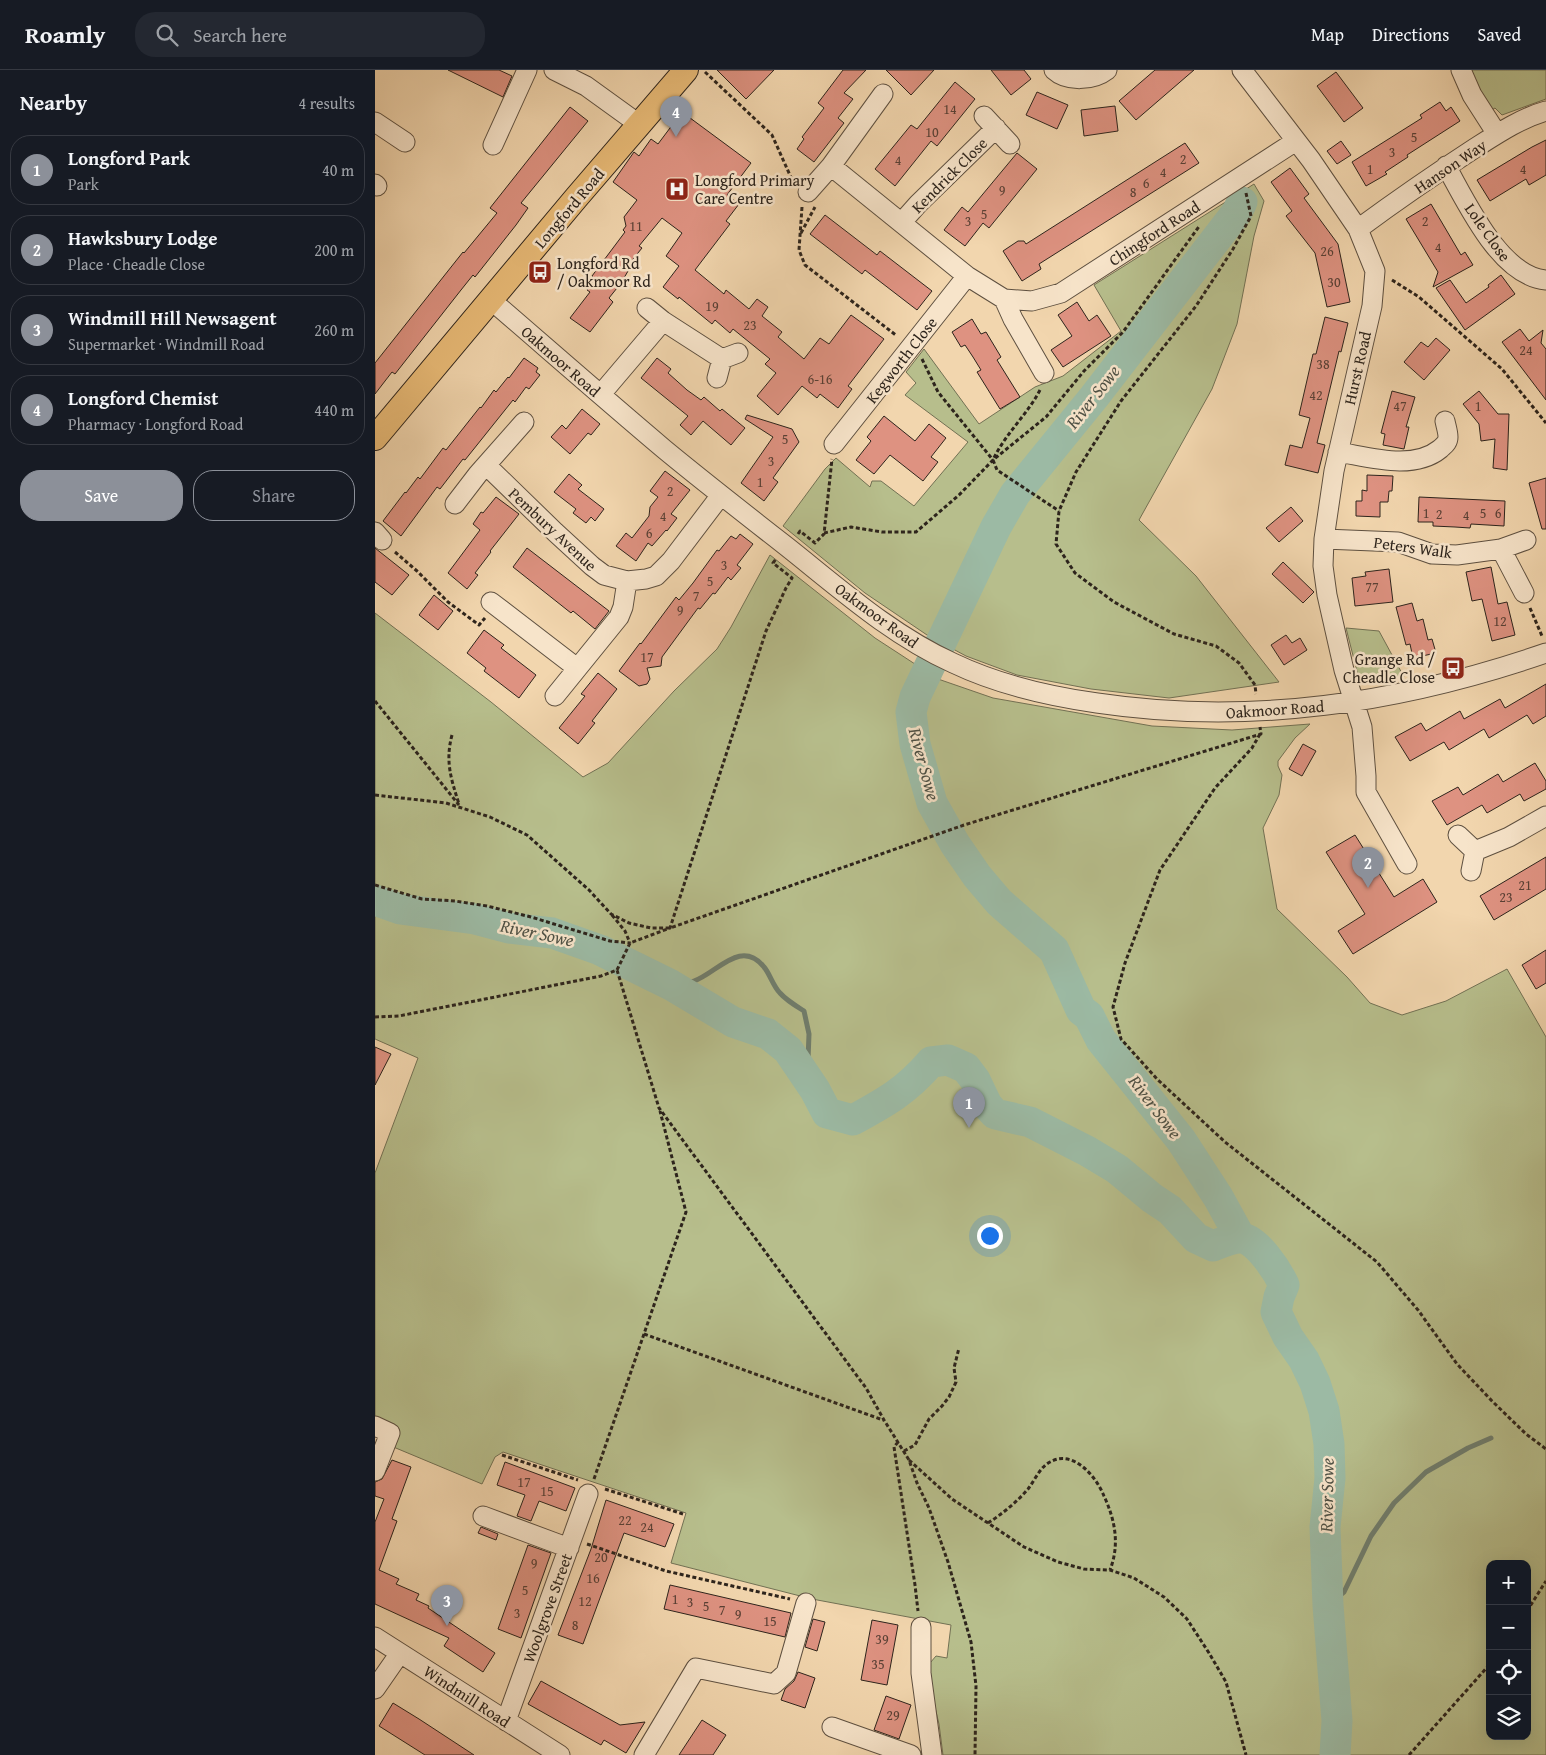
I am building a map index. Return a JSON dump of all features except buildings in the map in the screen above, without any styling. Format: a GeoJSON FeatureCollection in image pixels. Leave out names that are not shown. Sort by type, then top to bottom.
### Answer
{"type":"FeatureCollection","features":[{"type":"Feature","properties":{"kind":"main road","name":"Longford Road"},"geometry":{"type":"LineString","coordinates":[[375,438],[686,70]]}},
{"type":"Feature","properties":{"kind":"street"},"geometry":{"type":"LineString","coordinates":[[493,144],[527,70]]}},
{"type":"Feature","properties":{"kind":"street"},"geometry":{"type":"LineString","coordinates":[[554,70],[586,86],[640,125]]}},
{"type":"Feature","properties":{"kind":"street"},"geometry":{"type":"LineString","coordinates":[[1054,70],[1057,73],[1078,79],[1099,76],[1107,70]]}},
{"type":"Feature","properties":{"kind":"street","name":"Hurst Road"},"geometry":{"type":"LineString","coordinates":[[1242,70],[1296,141],[1358,229],[1375,271],[1372,306],[1338,452],[1324,538],[1323,566],[1327,595],[1344,670],[1362,727],[1366,792],[1407,864]]}},
{"type":"Feature","properties":{"kind":"street"},"geometry":{"type":"LineString","coordinates":[[1461,70],[1472,95],[1497,134]]}},
{"type":"Feature","properties":{"kind":"street"},"geometry":{"type":"LineString","coordinates":[[801,193],[831,166],[883,94]]}},
{"type":"Feature","properties":{"kind":"street","name":"Hanson Way"},"geometry":{"type":"LineString","coordinates":[[1358,229],[1447,166],[1497,134],[1535,114],[1546,111]]}},
{"type":"Feature","properties":{"kind":"street"},"geometry":{"type":"LineString","coordinates":[[375,122],[405,142]]}},
{"type":"Feature","properties":{"kind":"street","name":"Kendrick Close"},"geometry":{"type":"LineString","coordinates":[[902,222],[990,122],[1010,144]]}},
{"type":"Feature","properties":{"kind":"street","name":"Chingford Road"},"geometry":{"type":"LineString","coordinates":[[831,166],[967,276],[1004,299],[1033,301],[1061,293],[1296,141]]}},
{"type":"Feature","properties":{"kind":"street","name":"Lole Close"},"geometry":{"type":"LineString","coordinates":[[1447,166],[1470,209],[1494,245],[1513,266],[1535,279],[1546,280]]}},
{"type":"Feature","properties":{"kind":"street","name":"Kegworth Close"},"geometry":{"type":"LineString","coordinates":[[834,444],[967,276]]}},
{"type":"Feature","properties":{"kind":"street"},"geometry":{"type":"LineString","coordinates":[[1004,299],[1013,319],[1044,373]]}},
{"type":"Feature","properties":{"kind":"street","name":"Oakmoor Road"},"geometry":{"type":"LineString","coordinates":[[491,300],[721,495],[870,613],[924,649],[989,679],[1066,699],[1162,711],[1208,713],[1257,712],[1353,702],[1407,693],[1461,679],[1544,645]]}},
{"type":"Feature","properties":{"kind":"street"},"geometry":{"type":"LineString","coordinates":[[647,308],[663,322],[730,356],[717,378]]}},
{"type":"Feature","properties":{"kind":"street"},"geometry":{"type":"LineString","coordinates":[[601,394],[663,322]]}},
{"type":"Feature","properties":{"kind":"street"},"geometry":{"type":"LineString","coordinates":[[1338,452],[1396,461],[1418,459],[1436,452],[1446,444],[1448,437],[1445,421]]}},
{"type":"Feature","properties":{"kind":"street"},"geometry":{"type":"LineString","coordinates":[[455,504],[524,422]]}},
{"type":"Feature","properties":{"kind":"street","name":"Pembury Avenue"},"geometry":{"type":"LineString","coordinates":[[486,465],[592,566],[604,575],[617,579],[646,579],[656,576],[671,562],[721,495]]}},
{"type":"Feature","properties":{"kind":"street","name":"Peters Walk"},"geometry":{"type":"LineString","coordinates":[[1324,538],[1398,542],[1433,554],[1457,555],[1501,549],[1526,540]]}},
{"type":"Feature","properties":{"kind":"street"},"geometry":{"type":"LineString","coordinates":[[1501,549],[1524,593]]}},
{"type":"Feature","properties":{"kind":"street"},"geometry":{"type":"LineString","coordinates":[[555,696],[619,617],[623,607],[627,580]]}},
{"type":"Feature","properties":{"kind":"street"},"geometry":{"type":"LineString","coordinates":[[497,607],[577,668]]}},
{"type":"Feature","properties":{"kind":"street"},"geometry":{"type":"LineString","coordinates":[[1475,851],[1509,838],[1546,816]]}},
{"type":"Feature","properties":{"kind":"street"},"geometry":{"type":"LineString","coordinates":[[1458,835],[1475,851]]}},
{"type":"Feature","properties":{"kind":"street"},"geometry":{"type":"LineString","coordinates":[[1471,871],[1475,851]]}},
{"type":"Feature","properties":{"kind":"street"},"geometry":{"type":"LineString","coordinates":[[375,1426],[390,1433],[375,1471]]}},
{"type":"Feature","properties":{"kind":"street","name":"Woolgrove Street"},"geometry":{"type":"LineString","coordinates":[[506,1722],[590,1489]]}},
{"type":"Feature","properties":{"kind":"street"},"geometry":{"type":"LineString","coordinates":[[483,1516],[570,1544]]}},
{"type":"Feature","properties":{"kind":"street"},"geometry":{"type":"LineString","coordinates":[[644,1755],[696,1668],[774,1684],[786,1673],[806,1603]]}},
{"type":"Feature","properties":{"kind":"street"},"geometry":{"type":"LineString","coordinates":[[921,1628],[921,1673],[932,1755]]}},
{"type":"Feature","properties":{"kind":"street","name":"Windmill Road"},"geometry":{"type":"LineString","coordinates":[[375,1637],[560,1755]]}},
{"type":"Feature","properties":{"kind":"street"},"geometry":{"type":"LineString","coordinates":[[375,1689],[399,1652]]}},
{"type":"Feature","properties":{"kind":"street"},"geometry":{"type":"LineString","coordinates":[[831,1727],[911,1755]]}},
{"type":"Feature","properties":{"kind":"path"},"geometry":{"type":"LineString","coordinates":[[703,70],[772,135],[801,193],[803,210],[799,250],[805,265],[923,360],[938,392],[993,460],[997,470],[1059,511]]}},
{"type":"Feature","properties":{"kind":"path"},"geometry":{"type":"LineString","coordinates":[[1241,176],[1251,216],[1233,249],[1196,306],[1121,401],[1076,472],[1059,511],[1056,544],[1075,573],[1114,602],[1175,634],[1216,646],[1239,664],[1255,686],[1261,734],[1252,748],[1215,788],[1160,870],[1125,963],[1113,1007],[1121,1039],[1157,1079],[1225,1142],[1377,1262],[1418,1310],[1457,1364],[1491,1401],[1526,1434],[1546,1449]]}},
{"type":"Feature","properties":{"kind":"path"},"geometry":{"type":"LineString","coordinates":[[670,928],[764,638],[792,578],[773,563],[800,531],[815,543],[824,534],[851,527],[882,532],[916,532],[959,495],[993,460],[1046,417],[1085,371],[1123,332],[1200,225],[1197,204]]}},
{"type":"Feature","properties":{"kind":"path"},"geometry":{"type":"LineString","coordinates":[[1375,271],[1419,297],[1502,369],[1546,423]]}},
{"type":"Feature","properties":{"kind":"path"},"geometry":{"type":"LineString","coordinates":[[993,460],[998,448],[1040,391],[1044,373]]}},
{"type":"Feature","properties":{"kind":"path"},"geometry":{"type":"LineString","coordinates":[[824,534],[834,444]]}},
{"type":"Feature","properties":{"kind":"path"},"geometry":{"type":"LineString","coordinates":[[378,536],[448,602],[479,625],[487,614],[497,607]]}},
{"type":"Feature","properties":{"kind":"path"},"geometry":{"type":"LineString","coordinates":[[1524,593],[1544,645]]}},
{"type":"Feature","properties":{"kind":"path"},"geometry":{"type":"LineString","coordinates":[[375,701],[460,807]]}},
{"type":"Feature","properties":{"kind":"path"},"geometry":{"type":"LineString","coordinates":[[375,885],[422,899],[455,901],[487,906],[610,941],[630,944],[670,928],[964,825],[1261,734]]}},
{"type":"Feature","properties":{"kind":"path"},"geometry":{"type":"LineString","coordinates":[[452,735],[448,757],[449,773],[460,807]]}},
{"type":"Feature","properties":{"kind":"path"},"geometry":{"type":"LineString","coordinates":[[375,795],[446,803],[490,817],[527,835],[583,884],[625,931],[630,944],[617,970],[601,976],[409,1014],[375,1017]]}},
{"type":"Feature","properties":{"kind":"path"},"geometry":{"type":"LineString","coordinates":[[611,914],[629,924],[651,928],[670,928]]}},
{"type":"Feature","properties":{"kind":"path"},"geometry":{"type":"LineString","coordinates":[[590,1489],[686,1212],[659,1108],[617,970]]}},
{"type":"Feature","properties":{"kind":"path"},"geometry":{"type":"LineString","coordinates":[[659,1108],[866,1388],[883,1420],[909,1460],[929,1508],[948,1562],[971,1642],[976,1686],[975,1755]]}},
{"type":"Feature","properties":{"kind":"path"},"geometry":{"type":"LineString","coordinates":[[644,1334],[883,1420]]}},
{"type":"Feature","properties":{"kind":"path"},"geometry":{"type":"LineString","coordinates":[[904,1451],[915,1445],[929,1419],[949,1397],[956,1382],[954,1368],[959,1348]]}},
{"type":"Feature","properties":{"kind":"path"},"geometry":{"type":"LineString","coordinates":[[898,1442],[894,1447],[921,1628]]}},
{"type":"Feature","properties":{"kind":"path"},"geometry":{"type":"LineString","coordinates":[[502,1455],[590,1489],[683,1514]]}},
{"type":"Feature","properties":{"kind":"path"},"geometry":{"type":"LineString","coordinates":[[988,1523],[998,1517],[1026,1491],[1042,1468],[1050,1462],[1061,1458],[1071,1459],[1083,1467],[1095,1480],[1102,1491],[1114,1520],[1115,1554],[1110,1570]]}},
{"type":"Feature","properties":{"kind":"path"},"geometry":{"type":"LineString","coordinates":[[909,1460],[952,1499],[1024,1547],[1058,1562],[1083,1569],[1110,1570],[1134,1578],[1164,1596],[1187,1619],[1226,1682],[1246,1755]]}},
{"type":"Feature","properties":{"kind":"path"},"geometry":{"type":"LineString","coordinates":[[570,1544],[667,1571],[806,1603]]}},
{"type":"Feature","properties":{"kind":"path"},"geometry":{"type":"LineString","coordinates":[[1531,1605],[1546,1581]]}},
{"type":"Feature","properties":{"kind":"path"},"geometry":{"type":"LineString","coordinates":[[1409,1755],[1486,1668]]}},
{"type":"Feature","properties":{"kind":"green space"},"geometry":{"type":"Polygon","coordinates":[[[1472,70],[1546,70],[1546,99],[1502,115],[1495,108],[1490,111],[1474,80],[1472,70]]]}},
{"type":"Feature","properties":{"kind":"green space"},"geometry":{"type":"Polygon","coordinates":[[[1254,184],[1264,201],[1254,236],[1237,324],[1212,389],[1139,520],[1196,576],[1279,682],[1169,698],[1091,689],[1017,675],[966,656],[927,635],[865,593],[783,526],[825,469],[836,458],[870,487],[872,481],[881,481],[914,506],[968,442],[905,395],[916,383],[906,372],[924,349],[979,424],[1035,387],[1063,376],[1121,331],[1094,285],[1254,184]]]}},
{"type":"Feature","properties":{"kind":"green space"},"geometry":{"type":"Polygon","coordinates":[[[770,555],[875,638],[938,679],[993,698],[1152,726],[1232,730],[1310,724],[1295,738],[1278,761],[1282,775],[1279,795],[1263,828],[1277,909],[1347,977],[1370,1003],[1402,1015],[1446,1001],[1507,969],[1546,1037],[1546,1755],[943,1755],[939,1724],[931,1691],[930,1663],[936,1656],[947,1658],[951,1625],[812,1599],[671,1563],[686,1513],[503,1452],[495,1457],[482,1484],[391,1446],[375,1417],[375,1173],[418,1058],[375,1039],[375,613],[491,702],[583,777],[608,763],[674,691],[717,649],[770,555]]]}},
{"type":"Feature","properties":{"kind":"green space"},"geometry":{"type":"Polygon","coordinates":[[[1346,628],[1379,631],[1404,677],[1360,683],[1346,628]]]}},
{"type":"Feature","properties":{"kind":"waterway","name":"River Sowe"},"geometry":{"type":"LineString","coordinates":[[1240,1237],[1218,1197],[1181,1140],[1101,1040],[1089,1016],[1081,1010],[1054,950],[999,902],[977,876],[955,844],[932,803],[915,744],[911,712],[915,697],[996,527],[1015,494],[1094,397],[1237,212],[1242,202]]}},
{"type":"Feature","properties":{"kind":"waterway","name":"River Sowe"},"geometry":{"type":"LineString","coordinates":[[375,900],[400,909],[475,919],[509,928],[552,933],[600,950],[671,985],[733,1022],[768,1034],[788,1050],[815,1090],[827,1113],[853,1120],[895,1095],[913,1081],[931,1062],[948,1060],[966,1068],[975,1080],[987,1105],[995,1114],[1030,1122],[1087,1151],[1117,1169],[1152,1198],[1170,1210],[1196,1238],[1213,1246],[1237,1238],[1246,1239],[1253,1243],[1272,1264],[1284,1285],[1276,1312],[1288,1337],[1304,1360],[1315,1383],[1324,1411],[1329,1444],[1330,1478],[1325,1527],[1328,1605],[1337,1721],[1335,1755]]}},
{"type":"Feature","properties":{"kind":"waterway"},"geometry":{"type":"LineString","coordinates":[[671,985],[694,981],[729,960],[738,957],[747,956],[755,959],[764,967],[780,993],[804,1011],[809,1034],[809,1081]]}},
{"type":"Feature","properties":{"kind":"waterway"},"geometry":{"type":"LineString","coordinates":[[1328,1605],[1344,1592],[1371,1536],[1394,1503],[1426,1472],[1468,1448],[1491,1438]]}},
{"type":"Feature","properties":{"kind":"place","name":"Longford Chemist"},"geometry":{"type":"Point","coordinates":[676,137]}},
{"type":"Feature","properties":{"kind":"place","name":"Longford Primary Care Centre"},"geometry":{"type":"Point","coordinates":[677,189]}},
{"type":"Feature","properties":{"kind":"place","name":"Longford Rd / Oakmoor Rd"},"geometry":{"type":"Point","coordinates":[540,272]}},
{"type":"Feature","properties":{"kind":"place","name":"Grange Rd / Cheadle Close"},"geometry":{"type":"Point","coordinates":[1453,668]}},
{"type":"Feature","properties":{"kind":"place","name":"Hawksbury Lodge"},"geometry":{"type":"Point","coordinates":[1368,888]}},
{"type":"Feature","properties":{"kind":"place","name":"Longford Park"},"geometry":{"type":"Point","coordinates":[969,1128]}},
{"type":"Feature","properties":{"kind":"place","name":"Windmill Hill Newsagent"},"geometry":{"type":"Point","coordinates":[447,1626]}}]}
